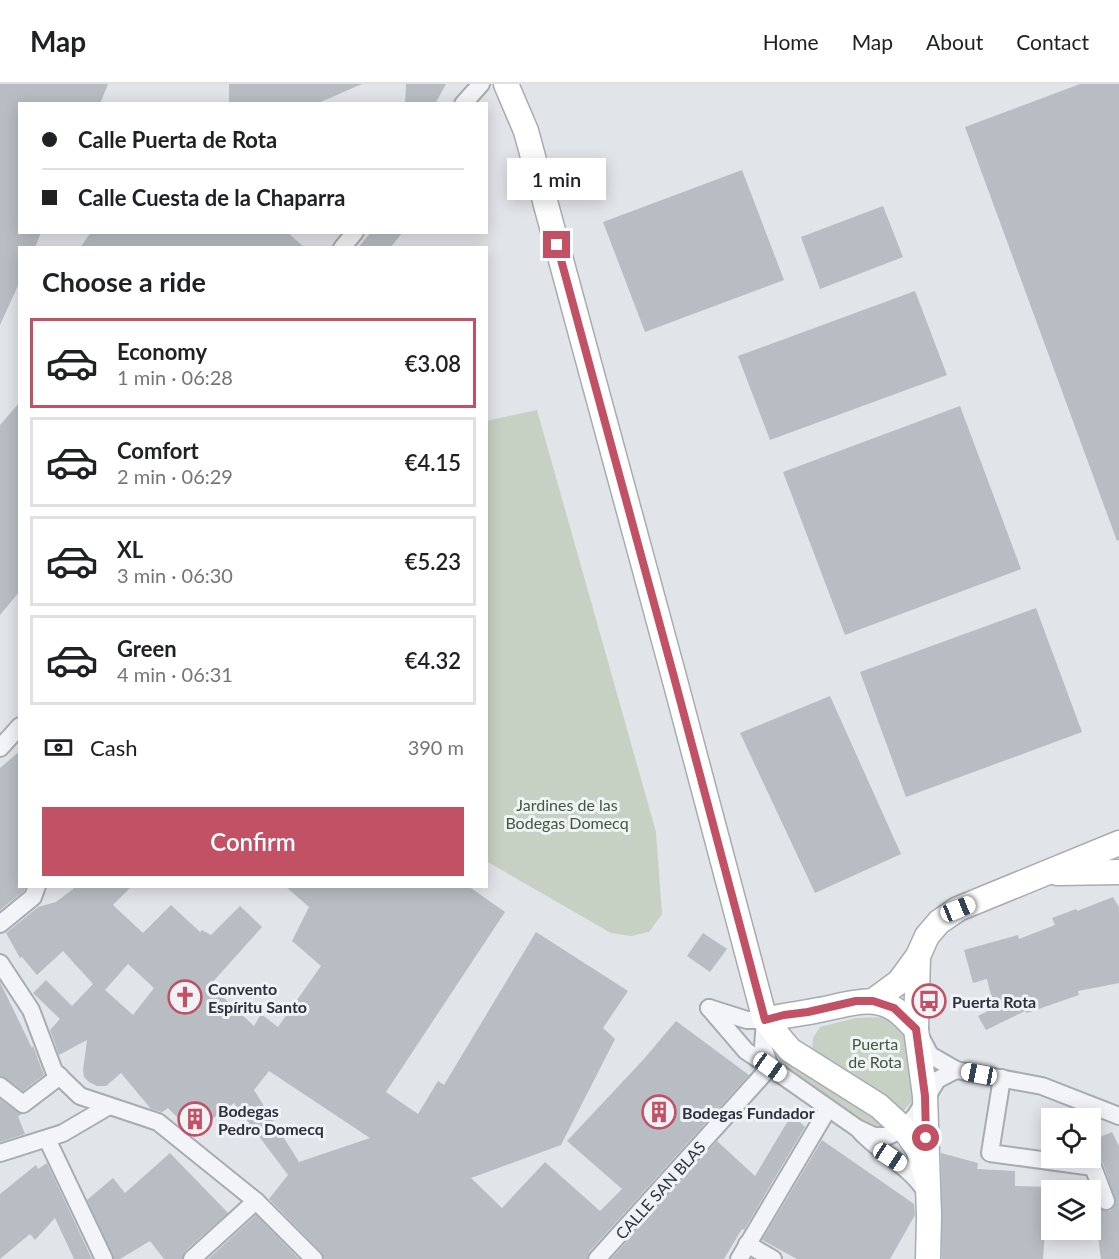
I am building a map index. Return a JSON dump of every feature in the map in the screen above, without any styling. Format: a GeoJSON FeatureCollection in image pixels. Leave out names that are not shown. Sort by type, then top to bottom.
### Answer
{"type":"FeatureCollection","features":[{"type":"Feature","properties":{"kind":"main road"},"geometry":{"type":"LineString","coordinates":[[506,84],[526,131],[765,1020],[790,1050],[879,1106],[904,1129],[918,1149],[928,1187]]}},
{"type":"Feature","properties":{"kind":"main road"},"geometry":{"type":"LineString","coordinates":[[873,1001],[899,982],[918,956],[927,936],[939,922],[958,909],[1119,843]]}},
{"type":"Feature","properties":{"kind":"main road"},"geometry":{"type":"LineString","coordinates":[[1046,874],[1119,872]]}},
{"type":"Feature","properties":{"kind":"main road"},"geometry":{"type":"LineString","coordinates":[[918,956],[916,1029],[925,1096],[928,1259]]}},
{"type":"Feature","properties":{"kind":"main road"},"geometry":{"type":"LineString","coordinates":[[765,1020],[856,1001],[873,1001],[894,1008],[916,1029]]}},
{"type":"Feature","properties":{"kind":"main road"},"geometry":{"type":"LineString","coordinates":[[800,1057],[802,1034],[808,1012]]}},
{"type":"Feature","properties":{"kind":"street"},"geometry":{"type":"LineString","coordinates":[[465,102],[478,85]]}},
{"type":"Feature","properties":{"kind":"street"},"geometry":{"type":"LineString","coordinates":[[344,246],[353,234]]}},
{"type":"Feature","properties":{"kind":"street"},"geometry":{"type":"LineString","coordinates":[[0,748],[18,728]]}},
{"type":"Feature","properties":{"kind":"street"},"geometry":{"type":"LineString","coordinates":[[0,924],[33,897],[36,888]]}},
{"type":"Feature","properties":{"kind":"street"},"geometry":{"type":"LineString","coordinates":[[0,963],[31,1010],[54,1071],[80,1096],[158,1122],[256,1201],[314,1259]]}},
{"type":"Feature","properties":{"kind":"street"},"geometry":{"type":"LineString","coordinates":[[770,1067],[762,1046],[765,1020],[747,1020],[709,1008],[746,1051],[828,1109],[874,1136],[888,1136],[904,1129],[916,1115],[936,1080],[956,1070]]}},
{"type":"Feature","properties":{"kind":"street"},"geometry":{"type":"LineString","coordinates":[[916,1029],[930,1055],[956,1070],[1042,1086],[1119,1116]]}},
{"type":"Feature","properties":{"kind":"street","name":"CALLE SAN BLAS"},"geometry":{"type":"LineString","coordinates":[[597,1259],[770,1067]]}},
{"type":"Feature","properties":{"kind":"street"},"geometry":{"type":"LineString","coordinates":[[0,1086],[23,1104],[60,1076]]}},
{"type":"Feature","properties":{"kind":"street"},"geometry":{"type":"LineString","coordinates":[[1002,1078],[990,1153],[1093,1167],[1106,1201]]}},
{"type":"Feature","properties":{"kind":"street"},"geometry":{"type":"LineString","coordinates":[[0,1153],[63,1133],[109,1106]]}},
{"type":"Feature","properties":{"kind":"street"},"geometry":{"type":"LineString","coordinates":[[773,1259],[743,1252],[828,1109]]}},
{"type":"Feature","properties":{"kind":"street"},"geometry":{"type":"LineString","coordinates":[[857,1128],[873,1146],[907,1168],[928,1187]]}},
{"type":"Feature","properties":{"kind":"street"},"geometry":{"type":"LineString","coordinates":[[47,1139],[104,1259]]}},
{"type":"Feature","properties":{"kind":"street"},"geometry":{"type":"LineString","coordinates":[[192,1259],[256,1201]]}},
{"type":"Feature","properties":{"kind":"green space","name":"Jardines de las Bodegas Domecq"},"geometry":{"type":"Polygon","coordinates":[[[537,410],[656,832],[662,914],[649,932],[631,936],[611,933],[488,862],[488,421],[537,410]]]}},
{"type":"Feature","properties":{"kind":"green space","name":"Puerta de Rota"},"geometry":{"type":"Polygon","coordinates":[[[856,1018],[889,1019],[905,1033],[911,1054],[913,1100],[903,1112],[812,1050],[813,1038],[820,1027],[856,1018]]]}},
{"type":"Feature","properties":{"kind":"green space"},"geometry":{"type":"Polygon","coordinates":[[[777,1055],[887,1128],[871,1128],[782,1067],[777,1055]]]}},
{"type":"Feature","properties":{"kind":"building"},"geometry":{"type":"Polygon","coordinates":[[[0,84],[108,84],[101,102],[18,102],[18,234],[40,234],[36,246],[18,246],[18,285],[0,325],[0,84]]]}},
{"type":"Feature","properties":{"kind":"building"},"geometry":{"type":"Polygon","coordinates":[[[229,84],[362,84],[321,102],[229,102],[229,84]]]}},
{"type":"Feature","properties":{"kind":"building"},"geometry":{"type":"Polygon","coordinates":[[[406,84],[446,84],[436,102],[405,102],[406,84]]]}},
{"type":"Feature","properties":{"kind":"building"},"geometry":{"type":"Polygon","coordinates":[[[1080,84],[1119,84],[1119,540],[1117,541],[965,127],[1080,84]]]}},
{"type":"Feature","properties":{"kind":"building"},"geometry":{"type":"Polygon","coordinates":[[[742,170],[784,280],[645,332],[603,222],[742,170]]]}},
{"type":"Feature","properties":{"kind":"building"},"geometry":{"type":"Polygon","coordinates":[[[883,206],[903,257],[820,289],[801,237],[883,206]]]}},
{"type":"Feature","properties":{"kind":"building"},"geometry":{"type":"Polygon","coordinates":[[[90,234],[289,234],[303,246],[81,246],[90,234]]]}},
{"type":"Feature","properties":{"kind":"building"},"geometry":{"type":"Polygon","coordinates":[[[369,234],[401,234],[392,246],[360,246],[369,234]]]}},
{"type":"Feature","properties":{"kind":"building"},"geometry":{"type":"Polygon","coordinates":[[[915,291],[947,375],[770,440],[738,356],[915,291]]]}},
{"type":"Feature","properties":{"kind":"building"},"geometry":{"type":"Polygon","coordinates":[[[18,404],[18,593],[0,615],[0,425],[18,404]]]}},
{"type":"Feature","properties":{"kind":"building"},"geometry":{"type":"Polygon","coordinates":[[[960,406],[1021,569],[845,635],[783,472],[960,406]]]}},
{"type":"Feature","properties":{"kind":"building"},"geometry":{"type":"Polygon","coordinates":[[[1036,608],[1082,732],[906,797],[860,672],[1036,608]]]}},
{"type":"Feature","properties":{"kind":"building"},"geometry":{"type":"Polygon","coordinates":[[[830,696],[901,854],[815,893],[740,733],[830,696]]]}},
{"type":"Feature","properties":{"kind":"building"},"geometry":{"type":"Polygon","coordinates":[[[18,753],[18,888],[25,888],[0,910],[0,768],[18,753]]]}},
{"type":"Feature","properties":{"kind":"building"},"geometry":{"type":"Polygon","coordinates":[[[74,888],[130,888],[113,905],[143,933],[171,905],[200,932],[202,930],[211,935],[240,906],[262,927],[210,985],[254,1026],[261,1014],[278,1027],[321,966],[292,941],[309,907],[287,888],[471,888],[505,912],[386,1092],[418,1114],[438,1081],[444,1085],[536,932],[628,991],[603,1028],[615,1039],[561,1145],[471,1178],[502,1208],[545,1162],[600,1211],[622,1189],[567,1141],[676,1021],[749,1075],[589,1252],[587,1259],[324,1259],[321,1252],[269,1199],[288,1175],[234,1103],[193,1133],[168,1108],[162,1112],[151,1109],[121,1073],[106,1086],[97,1086],[89,1082],[84,1077],[83,1070],[87,1040],[59,1055],[50,1030],[60,1019],[33,993],[46,980],[72,1006],[93,984],[63,951],[37,975],[22,957],[20,958],[6,933],[38,907],[56,902],[74,888]],[[128,964],[105,990],[133,1015],[154,988],[128,964]],[[269,1071],[254,1090],[299,1162],[370,1138],[269,1071]]]}},
{"type":"Feature","properties":{"kind":"building"},"geometry":{"type":"Polygon","coordinates":[[[1113,897],[1119,907],[1119,983],[1078,991],[1079,995],[1027,1013],[1025,1011],[986,1030],[978,1016],[994,1008],[987,979],[973,983],[964,950],[1018,935],[1019,939],[1055,925],[1052,918],[1113,897]]]}},
{"type":"Feature","properties":{"kind":"building"},"geometry":{"type":"Polygon","coordinates":[[[703,933],[727,949],[710,972],[687,956],[703,933]]]}},
{"type":"Feature","properties":{"kind":"building"},"geometry":{"type":"Polygon","coordinates":[[[0,982],[32,1048],[33,1046],[44,1075],[23,1091],[0,1076],[0,982]]]}},
{"type":"Feature","properties":{"kind":"building"},"geometry":{"type":"Polygon","coordinates":[[[0,1099],[23,1114],[18,1116],[25,1134],[0,1142],[0,1099]]]}},
{"type":"Feature","properties":{"kind":"building"},"geometry":{"type":"Polygon","coordinates":[[[792,1114],[805,1127],[744,1230],[742,1229],[724,1259],[611,1259],[717,1141],[755,1176],[792,1114]]]}},
{"type":"Feature","properties":{"kind":"building"},"geometry":{"type":"Polygon","coordinates":[[[1112,1132],[1119,1146],[1119,1259],[1101,1259],[1099,1240],[1101,1240],[1101,1209],[1110,1211],[1116,1202],[1101,1160],[1102,1136],[1112,1132]]]}},
{"type":"Feature","properties":{"kind":"building"},"geometry":{"type":"Polygon","coordinates":[[[822,1140],[914,1204],[915,1215],[890,1259],[797,1259],[762,1240],[822,1140]]]}},
{"type":"Feature","properties":{"kind":"building"},"geometry":{"type":"Polygon","coordinates":[[[170,1153],[228,1213],[185,1251],[182,1259],[164,1259],[150,1241],[120,1259],[114,1259],[87,1200],[113,1178],[125,1193],[170,1153]]]}},
{"type":"Feature","properties":{"kind":"building"},"geometry":{"type":"Polygon","coordinates":[[[941,1153],[978,1163],[977,1169],[1015,1171],[1015,1186],[1041,1187],[1041,1240],[1044,1240],[1043,1259],[942,1259],[941,1153]]]}},
{"type":"Feature","properties":{"kind":"building"},"geometry":{"type":"Polygon","coordinates":[[[47,1163],[92,1259],[74,1259],[55,1218],[35,1240],[30,1234],[0,1259],[0,1194],[36,1165],[38,1169],[47,1163]]]}},
{"type":"Feature","properties":{"kind":"building"},"geometry":{"type":"Polygon","coordinates":[[[256,1215],[299,1259],[208,1259],[256,1215]]]}},
{"type":"Feature","properties":{"kind":"place","name":"Convento Espíritu Santo"},"geometry":{"type":"Point","coordinates":[185,997]}},
{"type":"Feature","properties":{"kind":"place","name":"Puerta Rota"},"geometry":{"type":"Point","coordinates":[929,1001]}},
{"type":"Feature","properties":{"kind":"place","name":"Bodegas Fundador"},"geometry":{"type":"Point","coordinates":[659,1112]}},
{"type":"Feature","properties":{"kind":"place","name":"Bodegas Pedro Domecq"},"geometry":{"type":"Point","coordinates":[195,1119]}},
{"type":"Feature","properties":{"kind":"route"},"geometry":{"type":"LineString","coordinates":[[557,245],[765,1020],[827,1009],[856,1001],[873,1001],[894,1008],[916,1029],[925,1096],[926,1138]]}}]}
